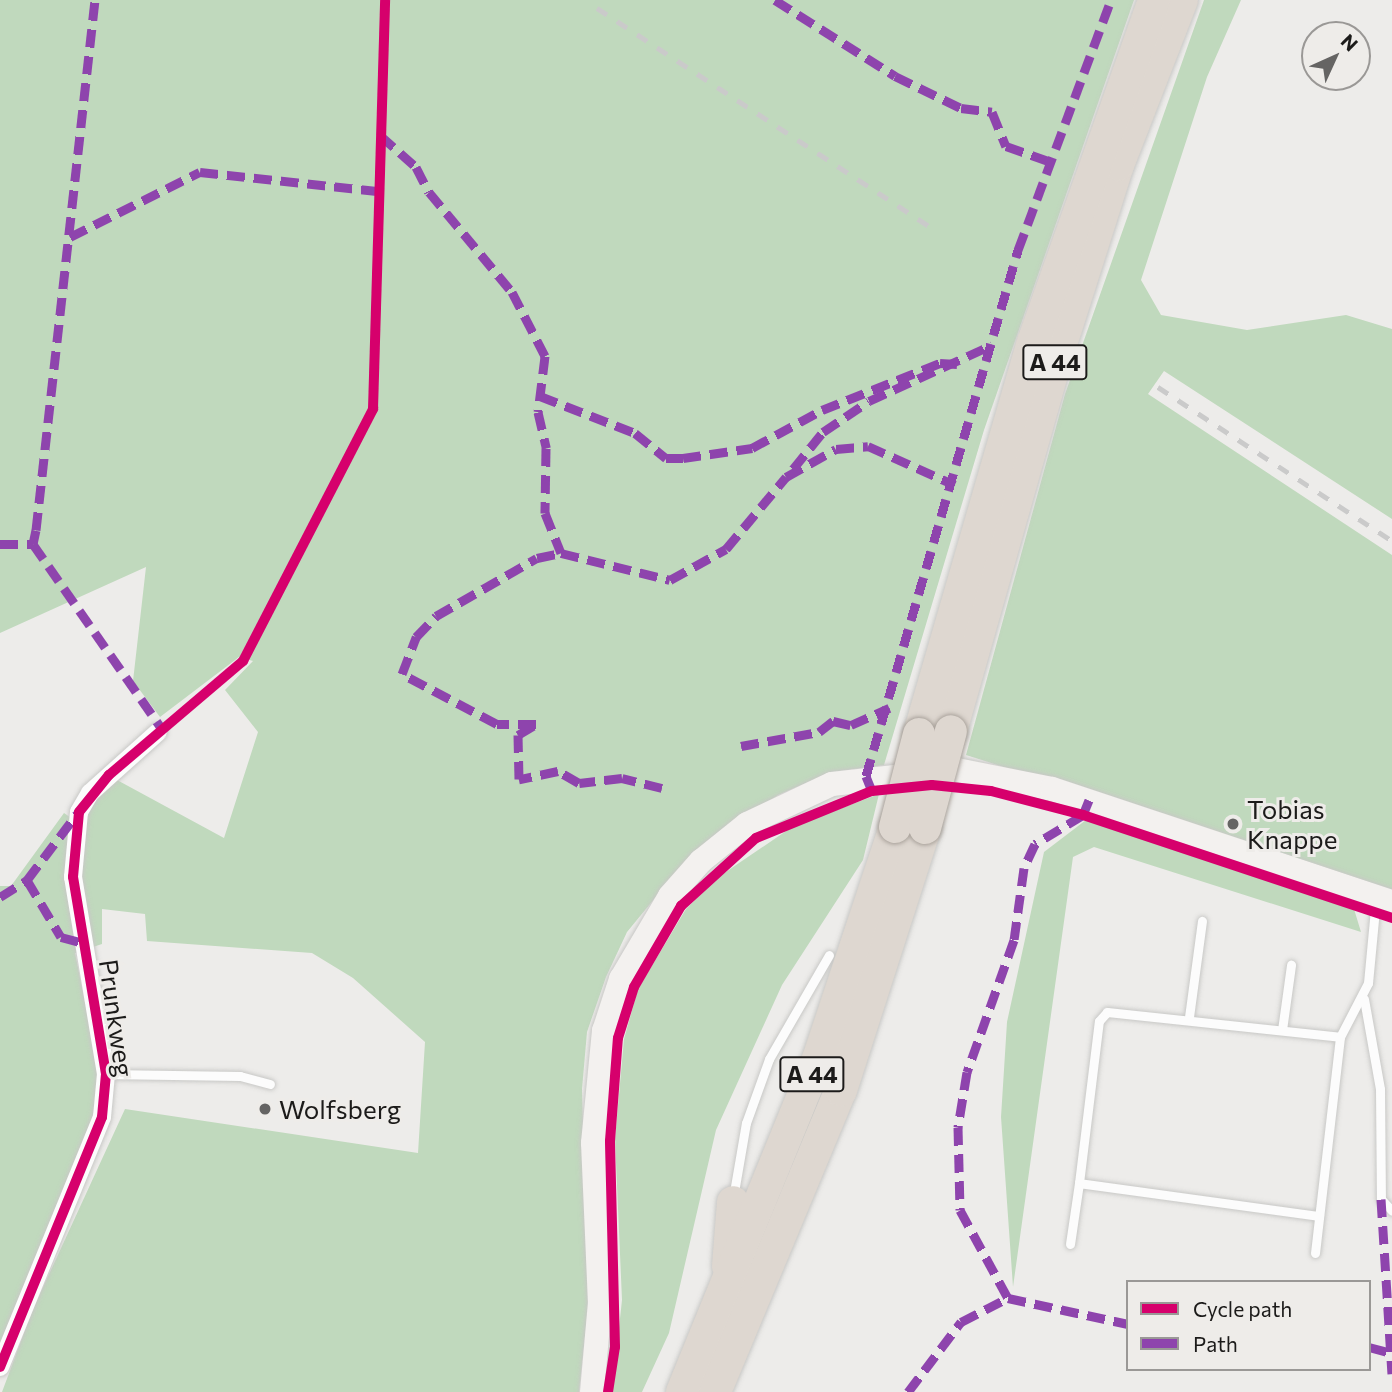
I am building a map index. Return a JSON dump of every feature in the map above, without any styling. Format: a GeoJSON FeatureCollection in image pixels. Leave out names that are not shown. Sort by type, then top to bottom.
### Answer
{"type":"FeatureCollection","features":[{"type":"Feature","properties":{"kind":"highway","name":"A 44"},"geometry":{"type":"LineString","coordinates":[[715,1392],[841,1090],[902,836],[919,734],[1025,367],[1091,161],[1154,0]]}},
{"type":"Feature","properties":{"kind":"highway","name":"A 44"},"geometry":{"type":"LineString","coordinates":[[682,1392],[728,1289],[902,836],[951,731],[1058,354],[1118,165],[1182,0]]}},
{"type":"Feature","properties":{"kind":"highway"},"geometry":{"type":"LineString","coordinates":[[830,955],[902,836]]}},
{"type":"Feature","properties":{"kind":"highway"},"geometry":{"type":"LineString","coordinates":[[728,1289],[733,1202]]}},
{"type":"Feature","properties":{"kind":"main road"},"geometry":{"type":"LineString","coordinates":[[592,1392],[600,1303],[593,1143],[604,1031],[621,979],[663,906],[701,860],[747,824],[832,784],[957,770],[1064,792],[1384,900]]}},
{"type":"Feature","properties":{"kind":"street","name":"Prunkweg"},"geometry":{"type":"LineString","coordinates":[[0,1367],[97,1133],[106,1074],[73,877],[73,837],[90,793],[158,732]]}},
{"type":"Feature","properties":{"kind":"lane"},"geometry":{"type":"LineString","coordinates":[[1315,1253],[1340,1037],[1364,999],[1384,900]]}},
{"type":"Feature","properties":{"kind":"lane"},"geometry":{"type":"LineString","coordinates":[[1189,1017],[1202,921]]}},
{"type":"Feature","properties":{"kind":"lane"},"geometry":{"type":"LineString","coordinates":[[733,1202],[746,1123],[769,1059],[830,955]]}},
{"type":"Feature","properties":{"kind":"lane"},"geometry":{"type":"LineString","coordinates":[[1282,1030],[1291,965]]}},
{"type":"Feature","properties":{"kind":"lane"},"geometry":{"type":"LineString","coordinates":[[1364,999],[1380,1089],[1381,1199],[1392,1211]]}},
{"type":"Feature","properties":{"kind":"lane"},"geometry":{"type":"LineString","coordinates":[[1070,1244],[1099,1021],[1120,1009],[1340,1037]]}},
{"type":"Feature","properties":{"kind":"lane"},"geometry":{"type":"LineString","coordinates":[[106,1074],[240,1076],[270,1084]]}},
{"type":"Feature","properties":{"kind":"lane"},"geometry":{"type":"LineString","coordinates":[[1079,1183],[1319,1216]]}},
{"type":"Feature","properties":{"kind":"green space"},"geometry":{"type":"Polygon","coordinates":[[[0,0],[1134,0],[984,430],[884,765],[831,772],[778,795],[692,853],[627,932],[606,977],[587,1032],[582,1089],[588,1308],[579,1392],[2,1392],[33,1309],[125,1109],[418,1153],[425,1042],[353,978],[312,953],[147,941],[145,914],[102,909],[102,944],[75,953],[100,1077],[90,1130],[0,1354],[0,886],[11,886],[64,813],[83,826],[92,805],[117,780],[224,838],[258,732],[225,690],[253,661],[239,657],[160,717],[133,681],[146,567],[0,633],[0,0]]]}},
{"type":"Feature","properties":{"kind":"green space"},"geometry":{"type":"Polygon","coordinates":[[[1204,0],[1241,0],[1207,77],[1141,280],[1161,315],[1247,330],[1346,315],[1392,329],[1392,519],[1164,371],[1148,394],[1392,555],[1392,890],[966,755],[1065,394],[1204,0]]]}},
{"type":"Feature","properties":{"kind":"green space"},"geometry":{"type":"Polygon","coordinates":[[[879,794],[863,860],[782,985],[716,1130],[669,1333],[642,1392],[612,1392],[622,1300],[615,1139],[624,1039],[638,989],[686,909],[717,878],[792,827],[879,794]]]}},
{"type":"Feature","properties":{"kind":"green space"},"geometry":{"type":"Polygon","coordinates":[[[1086,820],[1354,909],[1361,932],[1094,847],[1073,857],[1013,1287],[1001,1117],[1007,1022],[1044,852],[1086,820]]]}},
{"type":"Feature","properties":{"kind":"railway"},"geometry":{"type":"LineString","coordinates":[[597,8],[929,226]]}},
{"type":"Feature","properties":{"kind":"railway"},"geometry":{"type":"LineString","coordinates":[[1158,387],[1392,541]]}},
{"type":"Feature","properties":{"kind":"marked path"},"geometry":{"type":"LineString","coordinates":[[0,544],[33,544],[36,530],[95,0]]}},
{"type":"Feature","properties":{"kind":"marked path"},"geometry":{"type":"LineString","coordinates":[[775,0],[895,76],[961,108],[992,112],[1006,146],[1051,162]]}},
{"type":"Feature","properties":{"kind":"marked path"},"geometry":{"type":"LineString","coordinates":[[872,791],[866,776],[1018,250],[1111,0]]}},
{"type":"Feature","properties":{"kind":"marked path"},"geometry":{"type":"LineString","coordinates":[[380,135],[416,167],[429,192],[512,292],[545,356],[538,412],[546,448],[545,513],[561,553]]}},
{"type":"Feature","properties":{"kind":"marked path"},"geometry":{"type":"LineString","coordinates":[[70,237],[200,172],[377,191]]}},
{"type":"Feature","properties":{"kind":"marked path"},"geometry":{"type":"LineString","coordinates":[[793,469],[823,432],[869,401],[992,345]]}},
{"type":"Feature","properties":{"kind":"marked path"},"geometry":{"type":"LineString","coordinates":[[540,396],[635,433],[666,458],[683,458],[752,448],[822,410],[940,363],[957,364]]}},
{"type":"Feature","properties":{"kind":"marked path"},"geometry":{"type":"LineString","coordinates":[[662,788],[622,778],[579,783],[558,771],[519,779],[518,735],[536,724],[497,724],[402,674],[416,637],[436,616],[537,558],[561,553],[670,580],[726,549],[786,477],[836,449],[868,446],[955,485]]}},
{"type":"Feature","properties":{"kind":"marked path"},"geometry":{"type":"LineString","coordinates":[[33,544],[162,729]]}},
{"type":"Feature","properties":{"kind":"marked path"},"geometry":{"type":"LineString","coordinates":[[741,746],[819,732],[833,721],[851,725],[889,708]]}},
{"type":"Feature","properties":{"kind":"marked path"},"geometry":{"type":"LineString","coordinates":[[1089,800],[1083,815],[1035,844],[1024,868],[1014,940],[967,1072],[958,1127],[960,1210],[1008,1298],[1126,1324]]}},
{"type":"Feature","properties":{"kind":"marked path"},"geometry":{"type":"LineString","coordinates":[[0,897],[27,880],[77,814]]}},
{"type":"Feature","properties":{"kind":"marked path"},"geometry":{"type":"LineString","coordinates":[[27,880],[61,937],[83,943]]}},
{"type":"Feature","properties":{"kind":"marked path"},"geometry":{"type":"LineString","coordinates":[[1381,1199],[1392,1374]]}},
{"type":"Feature","properties":{"kind":"marked path"},"geometry":{"type":"LineString","coordinates":[[908,1392],[961,1322],[1008,1298]]}},
{"type":"Feature","properties":{"kind":"marked path"},"geometry":{"type":"LineString","coordinates":[[1371,1348],[1388,1352]]}},
{"type":"Feature","properties":{"kind":"cycle path"},"geometry":{"type":"LineString","coordinates":[[0,1367],[102,1117],[106,1074],[73,877],[79,812],[109,775],[243,661],[373,409],[385,0]]}},
{"type":"Feature","properties":{"kind":"cycle path"},"geometry":{"type":"LineString","coordinates":[[608,1392],[615,1347],[610,1141],[618,1038],[634,987],[681,906],[756,838],[872,791],[932,785],[991,791],[1083,815],[1392,918]]}},
{"type":"Feature","properties":{"kind":"place","name":"Tobias Knappe"},"geometry":{"type":"Point","coordinates":[1233,824]}},
{"type":"Feature","properties":{"kind":"place","name":"Wolfsberg"},"geometry":{"type":"Point","coordinates":[265,1109]}}]}
